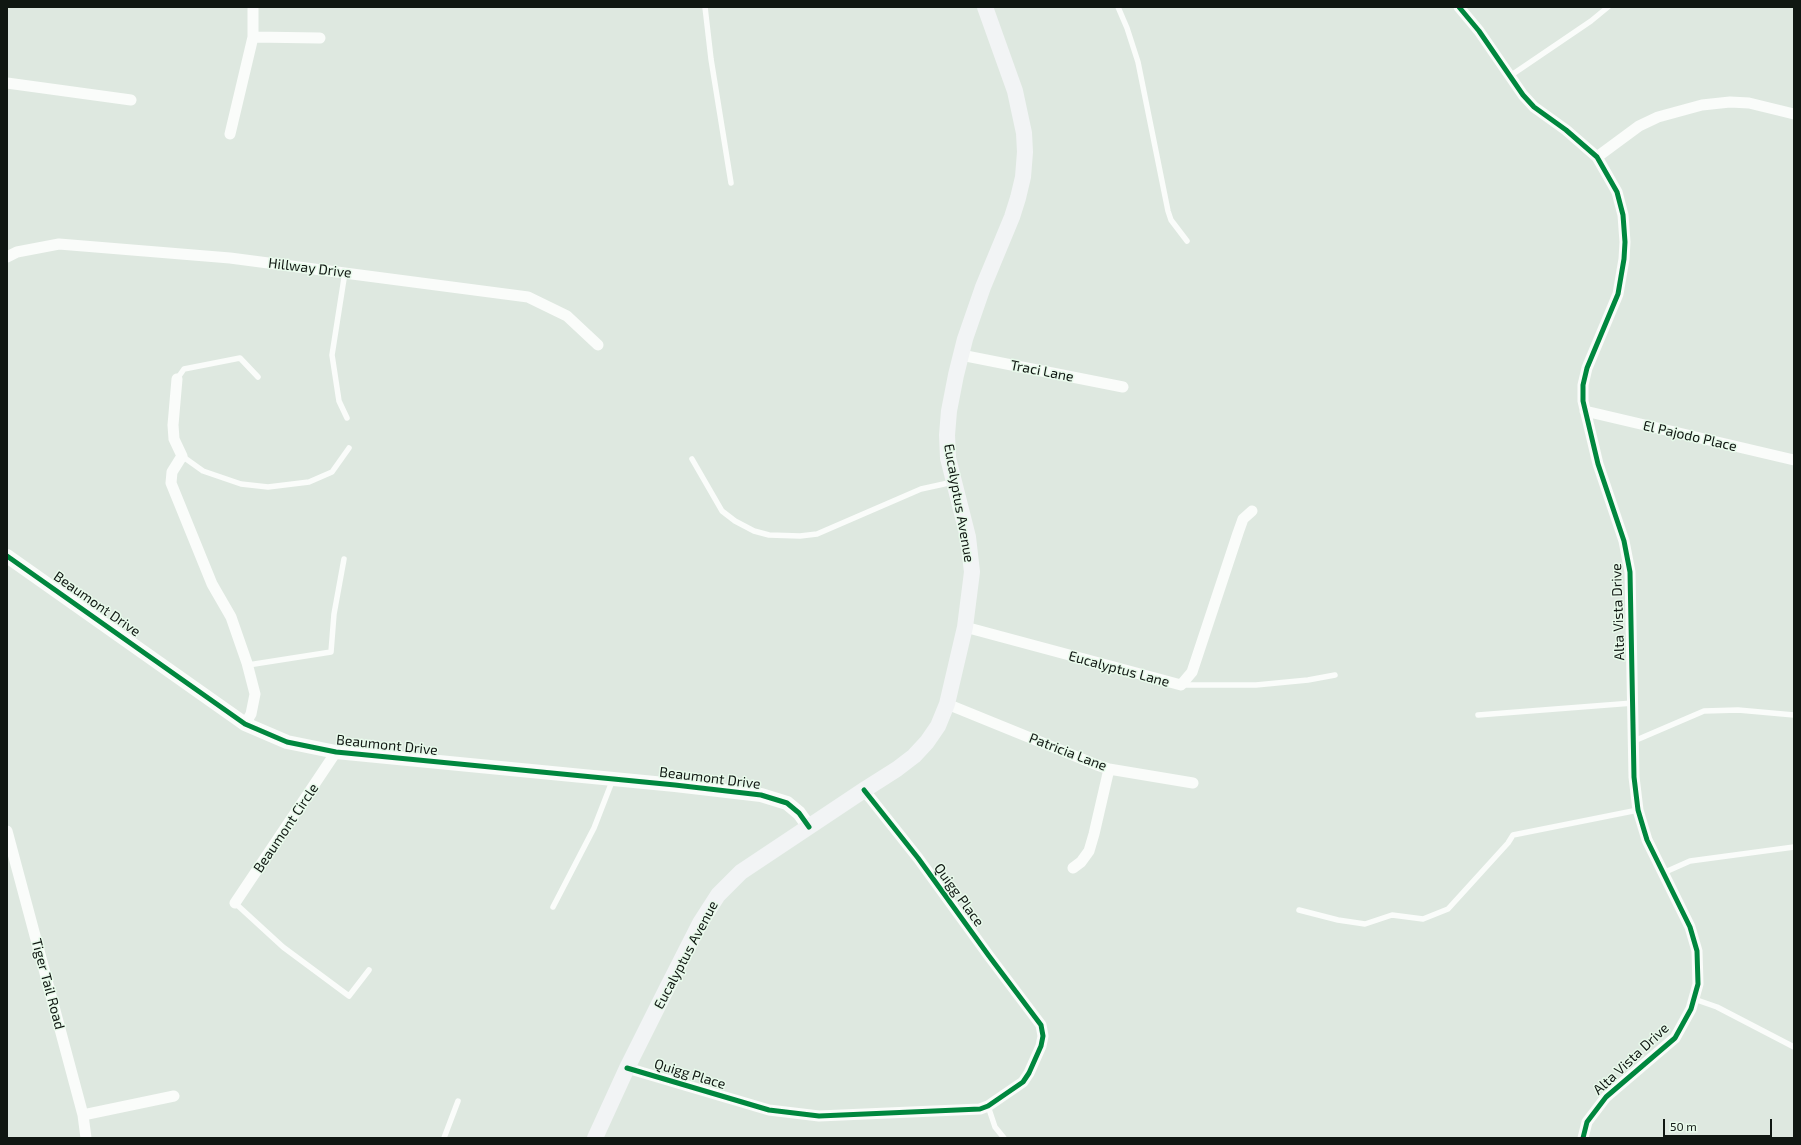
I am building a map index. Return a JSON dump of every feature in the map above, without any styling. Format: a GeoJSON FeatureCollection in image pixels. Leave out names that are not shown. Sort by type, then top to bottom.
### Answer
{"type":"FeatureCollection","features":[{"type":"Feature","properties":{"kind":"main road","name":"Eucalyptus Avenue"},"geometry":{"type":"LineString","coordinates":[[595,1138],[627,1068],[700,923],[718,895],[741,872],[897,769],[914,756],[927,742],[938,726],[947,704],[965,627],[971,581],[971,566],[968,537],[948,458],[947,422],[961,355],[983,286],[1014,211],[1023,177],[1025,152],[1024,133],[1015,91],[985,7]]}},
{"type":"Feature","properties":{"kind":"street"},"geometry":{"type":"LineString","coordinates":[[230,134],[253,37],[253,7]]}},
{"type":"Feature","properties":{"kind":"street","name":"Alta Vista Drive"},"geometry":{"type":"LineString","coordinates":[[1459,7],[1479,31],[1523,95],[1534,107],[1566,130],[1597,157],[1617,192],[1623,215],[1625,242],[1622,274],[1618,294],[1586,373],[1583,385],[1585,411],[1598,464],[1624,541],[1630,572],[1634,777],[1638,810],[1647,840],[1686,916],[1698,951],[1698,984],[1690,1013],[1676,1038],[1606,1097],[1587,1122],[1583,1138]]}},
{"type":"Feature","properties":{"kind":"street"},"geometry":{"type":"LineString","coordinates":[[253,37],[320,38]]}},
{"type":"Feature","properties":{"kind":"street"},"geometry":{"type":"LineString","coordinates":[[7,83],[131,100]]}},
{"type":"Feature","properties":{"kind":"street"},"geometry":{"type":"LineString","coordinates":[[1597,157],[1639,126],[1658,117],[1702,105],[1730,102],[1748,103],[1794,114]]}},
{"type":"Feature","properties":{"kind":"street","name":"Hillway Drive"},"geometry":{"type":"LineString","coordinates":[[7,257],[16,252],[59,244],[230,258],[528,297],[567,316],[598,346]]}},
{"type":"Feature","properties":{"kind":"street","name":"Traci Lane"},"geometry":{"type":"LineString","coordinates":[[961,355],[1123,387]]}},
{"type":"Feature","properties":{"kind":"street"},"geometry":{"type":"LineString","coordinates":[[177,379],[173,425],[174,439],[182,456],[172,472],[171,482],[212,584],[231,617],[248,665],[255,694],[251,714],[245,724]]}},
{"type":"Feature","properties":{"kind":"street","name":"El Pajodo Place"},"geometry":{"type":"LineString","coordinates":[[1585,411],[1794,460]]}},
{"type":"Feature","properties":{"kind":"street","name":"Eucalyptus Lane"},"geometry":{"type":"LineString","coordinates":[[965,627],[1181,685],[1192,672],[1243,519],[1252,511]]}},
{"type":"Feature","properties":{"kind":"street","name":"Beaumont Drive"},"geometry":{"type":"LineString","coordinates":[[7,556],[245,724],[287,742],[336,752],[761,795],[787,803],[799,813],[809,827]]}},
{"type":"Feature","properties":{"kind":"street","name":"Patricia Lane"},"geometry":{"type":"LineString","coordinates":[[947,704],[1109,769],[1193,783]]}},
{"type":"Feature","properties":{"kind":"street","name":"Beaumont Circle"},"geometry":{"type":"LineString","coordinates":[[235,903],[336,752]]}},
{"type":"Feature","properties":{"kind":"street"},"geometry":{"type":"LineString","coordinates":[[1073,868],[1081,862],[1089,851],[1109,769]]}},
{"type":"Feature","properties":{"kind":"street","name":"Quigg Place"},"geometry":{"type":"LineString","coordinates":[[627,1068],[769,1110],[820,1116],[980,1109],[988,1106],[1016,1088],[1029,1073],[1041,1046],[1043,1036],[1041,1024],[918,858],[864,790]]}},
{"type":"Feature","properties":{"kind":"street","name":"Tiger Tail Road"},"geometry":{"type":"LineString","coordinates":[[7,831],[83,1115],[86,1138]]}},
{"type":"Feature","properties":{"kind":"street"},"geometry":{"type":"LineString","coordinates":[[83,1115],[174,1096]]}},
{"type":"Feature","properties":{"kind":"lane"},"geometry":{"type":"LineString","coordinates":[[705,7],[711,59],[732,183]]}},
{"type":"Feature","properties":{"kind":"lane"},"geometry":{"type":"LineString","coordinates":[[1118,7],[1127,28],[1138,62],[1168,210],[1171,220],[1187,242]]}},
{"type":"Feature","properties":{"kind":"lane"},"geometry":{"type":"LineString","coordinates":[[1510,76],[1608,8]]}},
{"type":"Feature","properties":{"kind":"lane"},"geometry":{"type":"LineString","coordinates":[[345,272],[332,355],[340,401],[347,418]]}},
{"type":"Feature","properties":{"kind":"lane"},"geometry":{"type":"LineString","coordinates":[[177,379],[184,368],[240,358],[258,377]]}},
{"type":"Feature","properties":{"kind":"lane"},"geometry":{"type":"LineString","coordinates":[[182,456],[203,471],[241,484],[268,487],[309,482],[332,472],[349,448]]}},
{"type":"Feature","properties":{"kind":"lane"},"geometry":{"type":"LineString","coordinates":[[692,459],[722,511],[736,522],[754,531],[769,535],[800,536],[818,534],[922,489],[954,482]]}},
{"type":"Feature","properties":{"kind":"lane"},"geometry":{"type":"LineString","coordinates":[[248,665],[331,652],[334,614],[344,559]]}},
{"type":"Feature","properties":{"kind":"lane"},"geometry":{"type":"LineString","coordinates":[[1181,685],[1256,685],[1308,680],[1335,675]]}},
{"type":"Feature","properties":{"kind":"lane"},"geometry":{"type":"LineString","coordinates":[[1478,715],[1633,703]]}},
{"type":"Feature","properties":{"kind":"lane"},"geometry":{"type":"LineString","coordinates":[[1634,741],[1704,711],[1738,710],[1794,715]]}},
{"type":"Feature","properties":{"kind":"lane"},"geometry":{"type":"LineString","coordinates":[[553,907],[594,828],[613,779]]}},
{"type":"Feature","properties":{"kind":"lane"},"geometry":{"type":"LineString","coordinates":[[1299,910],[1338,920],[1365,924],[1392,915],[1423,919],[1448,909],[1508,843],[1513,835],[1638,810]]}},
{"type":"Feature","properties":{"kind":"lane"},"geometry":{"type":"LineString","coordinates":[[1663,873],[1690,861],[1794,846]]}},
{"type":"Feature","properties":{"kind":"lane"},"geometry":{"type":"LineString","coordinates":[[235,903],[283,947],[349,996],[369,970]]}},
{"type":"Feature","properties":{"kind":"lane"},"geometry":{"type":"LineString","coordinates":[[1694,999],[1717,1007],[1794,1047]]}},
{"type":"Feature","properties":{"kind":"lane"},"geometry":{"type":"LineString","coordinates":[[444,1138],[458,1101]]}},
{"type":"Feature","properties":{"kind":"lane"},"geometry":{"type":"LineString","coordinates":[[988,1106],[995,1127],[1004,1138]]}},
{"type":"Feature","properties":{"kind":"cycle path"},"geometry":{"type":"LineString","coordinates":[[1459,7],[1479,31],[1523,95],[1534,107],[1566,130],[1597,157],[1617,192],[1623,215],[1625,242],[1624,259],[1618,294],[1587,368],[1583,385],[1583,401],[1598,464],[1624,541],[1630,572],[1634,777],[1638,810],[1647,840],[1690,927],[1697,951],[1698,984],[1691,1009],[1675,1038],[1606,1097],[1587,1122],[1583,1138]]}},
{"type":"Feature","properties":{"kind":"cycle path"},"geometry":{"type":"LineString","coordinates":[[7,556],[245,724],[287,742],[336,752],[675,785],[761,795],[787,803],[799,813],[809,827]]}},
{"type":"Feature","properties":{"kind":"cycle path"},"geometry":{"type":"LineString","coordinates":[[627,1068],[769,1110],[819,1116],[980,1109],[988,1106],[1023,1082],[1029,1073],[1041,1046],[1043,1036],[1041,1025],[918,858],[864,790]]}}]}
